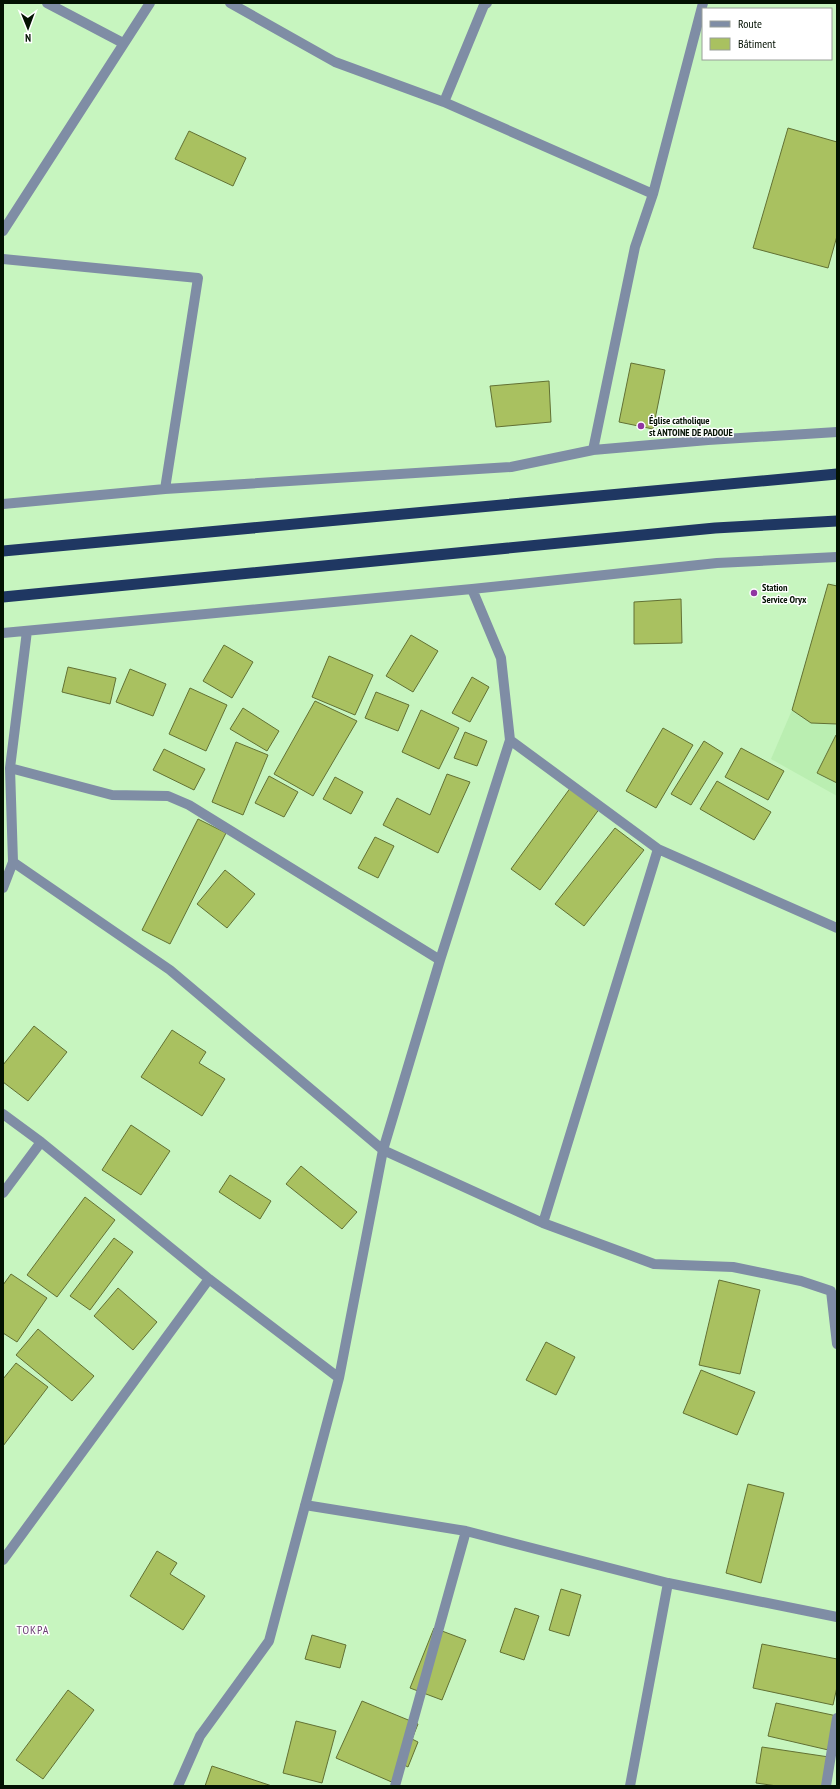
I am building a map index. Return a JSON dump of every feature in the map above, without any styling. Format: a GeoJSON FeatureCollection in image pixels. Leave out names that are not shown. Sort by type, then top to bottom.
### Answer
{"type":"FeatureCollection","features":[{"type":"Feature","properties":{"kind":"highway"},"geometry":{"type":"LineString","coordinates":[[3,551],[837,474]]}},
{"type":"Feature","properties":{"kind":"highway"},"geometry":{"type":"LineString","coordinates":[[3,597],[707,529],[837,521]]}},
{"type":"Feature","properties":{"kind":"street"},"geometry":{"type":"LineString","coordinates":[[47,3],[123,43]]}},
{"type":"Feature","properties":{"kind":"street"},"geometry":{"type":"LineString","coordinates":[[3,232],[150,3]]}},
{"type":"Feature","properties":{"kind":"street"},"geometry":{"type":"LineString","coordinates":[[230,3],[335,62],[444,102],[653,194]]}},
{"type":"Feature","properties":{"kind":"street"},"geometry":{"type":"LineString","coordinates":[[444,102],[484,5],[487,3]]}},
{"type":"Feature","properties":{"kind":"street"},"geometry":{"type":"LineString","coordinates":[[593,450],[635,247],[653,194],[703,3]]}},
{"type":"Feature","properties":{"kind":"street"},"geometry":{"type":"LineString","coordinates":[[3,259],[198,278],[165,490]]}},
{"type":"Feature","properties":{"kind":"street"},"geometry":{"type":"LineString","coordinates":[[3,504],[165,490],[511,467],[593,450],[708,440],[837,432]]}},
{"type":"Feature","properties":{"kind":"street"},"geometry":{"type":"LineString","coordinates":[[3,633],[472,589],[717,563],[837,557]]}},
{"type":"Feature","properties":{"kind":"street"},"geometry":{"type":"LineString","coordinates":[[178,1786],[200,1736],[269,1641],[339,1378],[383,1150],[440,960],[510,740],[501,658],[472,589]]}},
{"type":"Feature","properties":{"kind":"street"},"geometry":{"type":"LineString","coordinates":[[3,888],[13,862],[10,768],[27,631]]}},
{"type":"Feature","properties":{"kind":"street"},"geometry":{"type":"LineString","coordinates":[[510,740],[658,849],[837,928]]}},
{"type":"Feature","properties":{"kind":"street"},"geometry":{"type":"LineString","coordinates":[[10,768],[112,795],[168,796],[189,805],[440,960]]}},
{"type":"Feature","properties":{"kind":"street"},"geometry":{"type":"LineString","coordinates":[[543,1223],[658,849]]}},
{"type":"Feature","properties":{"kind":"street"},"geometry":{"type":"LineString","coordinates":[[13,862],[170,970],[383,1150],[543,1223],[654,1264],[733,1267],[801,1282],[831,1291],[837,1344]]}},
{"type":"Feature","properties":{"kind":"street"},"geometry":{"type":"LineString","coordinates":[[3,1114],[41,1142],[210,1279],[339,1378]]}},
{"type":"Feature","properties":{"kind":"street"},"geometry":{"type":"LineString","coordinates":[[3,1193],[41,1142]]}},
{"type":"Feature","properties":{"kind":"street"},"geometry":{"type":"LineString","coordinates":[[3,1560],[210,1279]]}},
{"type":"Feature","properties":{"kind":"street"},"geometry":{"type":"LineString","coordinates":[[305,1505],[466,1531],[668,1583],[837,1617]]}},
{"type":"Feature","properties":{"kind":"street"},"geometry":{"type":"LineString","coordinates":[[395,1786],[466,1531]]}},
{"type":"Feature","properties":{"kind":"street"},"geometry":{"type":"LineString","coordinates":[[630,1786],[668,1583]]}},
{"type":"Feature","properties":{"kind":"street"},"geometry":{"type":"LineString","coordinates":[[826,1786],[837,1718]]}},
{"type":"Feature","properties":{"kind":"shaded area"},"geometry":{"type":"Polygon","coordinates":[[[837,583],[837,796],[771,759],[792,710],[828,584],[837,583]]]}},
{"type":"Feature","properties":{"kind":"building"},"geometry":{"type":"Polygon","coordinates":[[[788,128],[837,142],[837,236],[828,268],[753,248],[788,128]]]}},
{"type":"Feature","properties":{"kind":"building"},"geometry":{"type":"Polygon","coordinates":[[[189,131],[246,158],[233,186],[175,159],[189,131]]]}},
{"type":"Feature","properties":{"kind":"building"},"geometry":{"type":"Polygon","coordinates":[[[631,363],[665,370],[653,429],[619,422],[631,363]]]}},
{"type":"Feature","properties":{"kind":"building"},"geometry":{"type":"Polygon","coordinates":[[[549,381],[551,422],[496,427],[490,386],[549,381]]]}},
{"type":"Feature","properties":{"kind":"building"},"geometry":{"type":"Polygon","coordinates":[[[828,584],[837,586],[837,724],[811,723],[792,710],[828,584]]]}},
{"type":"Feature","properties":{"kind":"building"},"geometry":{"type":"Polygon","coordinates":[[[681,599],[682,643],[634,644],[634,602],[681,599]]]}},
{"type":"Feature","properties":{"kind":"building"},"geometry":{"type":"Polygon","coordinates":[[[411,635],[438,651],[413,692],[386,676],[411,635]]]}},
{"type":"Feature","properties":{"kind":"building"},"geometry":{"type":"Polygon","coordinates":[[[224,645],[253,662],[232,698],[203,681],[224,645]]]}},
{"type":"Feature","properties":{"kind":"building"},"geometry":{"type":"Polygon","coordinates":[[[329,656],[373,675],[355,715],[312,697],[329,656]]]}},
{"type":"Feature","properties":{"kind":"building"},"geometry":{"type":"Polygon","coordinates":[[[68,667],[116,678],[110,704],[62,692],[68,667]]]}},
{"type":"Feature","properties":{"kind":"building"},"geometry":{"type":"Polygon","coordinates":[[[130,669],[166,684],[153,716],[116,702],[130,669]]]}},
{"type":"Feature","properties":{"kind":"building"},"geometry":{"type":"Polygon","coordinates":[[[472,677],[489,687],[470,722],[452,713],[472,677]]]}},
{"type":"Feature","properties":{"kind":"building"},"geometry":{"type":"Polygon","coordinates":[[[190,688],[227,705],[206,751],[169,734],[190,688]]]}},
{"type":"Feature","properties":{"kind":"building"},"geometry":{"type":"Polygon","coordinates":[[[376,692],[409,705],[398,731],[365,718],[376,692]]]}},
{"type":"Feature","properties":{"kind":"building"},"geometry":{"type":"Polygon","coordinates":[[[315,701],[357,721],[313,796],[274,774],[315,701]]]}},
{"type":"Feature","properties":{"kind":"building"},"geometry":{"type":"Polygon","coordinates":[[[243,708],[279,731],[267,751],[230,729],[243,708]]]}},
{"type":"Feature","properties":{"kind":"building"},"geometry":{"type":"Polygon","coordinates":[[[421,710],[459,728],[439,769],[402,752],[421,710]]]}},
{"type":"Feature","properties":{"kind":"building"},"geometry":{"type":"Polygon","coordinates":[[[663,728],[693,745],[656,808],[626,791],[663,728]]]}},
{"type":"Feature","properties":{"kind":"building"},"geometry":{"type":"Polygon","coordinates":[[[465,732],[487,741],[477,766],[454,758],[465,732]]]}},
{"type":"Feature","properties":{"kind":"building"},"geometry":{"type":"Polygon","coordinates":[[[836,735],[837,736],[837,783],[817,773],[836,735]]]}},
{"type":"Feature","properties":{"kind":"building"},"geometry":{"type":"Polygon","coordinates":[[[704,741],[723,753],[691,805],[671,794],[704,741]]]}},
{"type":"Feature","properties":{"kind":"building"},"geometry":{"type":"Polygon","coordinates":[[[236,742],[268,755],[243,815],[212,802],[236,742]]]}},
{"type":"Feature","properties":{"kind":"building"},"geometry":{"type":"Polygon","coordinates":[[[741,748],[784,771],[768,800],[725,777],[741,748]]]}},
{"type":"Feature","properties":{"kind":"building"},"geometry":{"type":"Polygon","coordinates":[[[164,749],[205,769],[194,790],[153,770],[164,749]]]}},
{"type":"Feature","properties":{"kind":"building"},"geometry":{"type":"Polygon","coordinates":[[[447,774],[470,782],[438,853],[383,825],[397,798],[430,815],[447,774]]]}},
{"type":"Feature","properties":{"kind":"building"},"geometry":{"type":"Polygon","coordinates":[[[269,776],[298,792],[284,817],[255,803],[269,776]]]}},
{"type":"Feature","properties":{"kind":"building"},"geometry":{"type":"Polygon","coordinates":[[[335,777],[363,792],[351,814],[323,799],[335,777]]]}},
{"type":"Feature","properties":{"kind":"building"},"geometry":{"type":"Polygon","coordinates":[[[717,781],[771,812],[754,840],[700,809],[717,781]]]}},
{"type":"Feature","properties":{"kind":"building"},"geometry":{"type":"Polygon","coordinates":[[[571,787],[600,808],[540,890],[511,869],[571,787]]]}},
{"type":"Feature","properties":{"kind":"building"},"geometry":{"type":"Polygon","coordinates":[[[198,819],[226,833],[170,944],[142,930],[198,819]]]}},
{"type":"Feature","properties":{"kind":"building"},"geometry":{"type":"Polygon","coordinates":[[[615,828],[644,850],[584,926],[555,904],[615,828]]]}},
{"type":"Feature","properties":{"kind":"building"},"geometry":{"type":"Polygon","coordinates":[[[375,837],[394,846],[378,878],[358,868],[375,837]]]}},
{"type":"Feature","properties":{"kind":"building"},"geometry":{"type":"Polygon","coordinates":[[[225,870],[255,894],[227,928],[197,904],[225,870]]]}},
{"type":"Feature","properties":{"kind":"building"},"geometry":{"type":"Polygon","coordinates":[[[34,1026],[67,1052],[28,1101],[3,1082],[3,1065],[34,1026]]]}},
{"type":"Feature","properties":{"kind":"building"},"geometry":{"type":"Polygon","coordinates":[[[172,1030],[206,1052],[199,1063],[225,1079],[202,1116],[141,1077],[172,1030]]]}},
{"type":"Feature","properties":{"kind":"building"},"geometry":{"type":"Polygon","coordinates":[[[131,1125],[170,1151],[141,1195],[102,1170],[131,1125]]]}},
{"type":"Feature","properties":{"kind":"building"},"geometry":{"type":"Polygon","coordinates":[[[301,1166],[357,1212],[342,1229],[286,1184],[301,1166]]]}},
{"type":"Feature","properties":{"kind":"building"},"geometry":{"type":"Polygon","coordinates":[[[230,1175],[271,1201],[260,1219],[219,1192],[230,1175]]]}},
{"type":"Feature","properties":{"kind":"building"},"geometry":{"type":"Polygon","coordinates":[[[85,1197],[115,1220],[57,1297],[27,1275],[85,1197]]]}},
{"type":"Feature","properties":{"kind":"building"},"geometry":{"type":"Polygon","coordinates":[[[114,1238],[133,1252],[90,1310],[70,1296],[114,1238]]]}},
{"type":"Feature","properties":{"kind":"building"},"geometry":{"type":"Polygon","coordinates":[[[11,1274],[47,1298],[17,1342],[3,1333],[3,1285],[11,1274]]]}},
{"type":"Feature","properties":{"kind":"building"},"geometry":{"type":"Polygon","coordinates":[[[719,1280],[760,1290],[740,1374],[699,1365],[719,1280]]]}},
{"type":"Feature","properties":{"kind":"building"},"geometry":{"type":"Polygon","coordinates":[[[118,1288],[157,1322],[133,1350],[94,1316],[118,1288]]]}},
{"type":"Feature","properties":{"kind":"building"},"geometry":{"type":"Polygon","coordinates":[[[38,1329],[94,1376],[72,1401],[16,1355],[38,1329]]]}},
{"type":"Feature","properties":{"kind":"building"},"geometry":{"type":"Polygon","coordinates":[[[546,1342],[575,1357],[556,1395],[526,1380],[546,1342]]]}},
{"type":"Feature","properties":{"kind":"building"},"geometry":{"type":"Polygon","coordinates":[[[16,1363],[48,1387],[3,1446],[3,1379],[16,1363]]]}},
{"type":"Feature","properties":{"kind":"building"},"geometry":{"type":"Polygon","coordinates":[[[701,1370],[755,1392],[737,1435],[683,1413],[701,1370]]]}},
{"type":"Feature","properties":{"kind":"building"},"geometry":{"type":"Polygon","coordinates":[[[748,1484],[784,1493],[761,1583],[726,1573],[748,1484]]]}},
{"type":"Feature","properties":{"kind":"building"},"geometry":{"type":"Polygon","coordinates":[[[157,1551],[177,1563],[170,1574],[205,1596],[183,1630],[130,1596],[157,1551]]]}},
{"type":"Feature","properties":{"kind":"building"},"geometry":{"type":"Polygon","coordinates":[[[561,1589],[581,1595],[569,1636],[549,1630],[561,1589]]]}},
{"type":"Feature","properties":{"kind":"building"},"geometry":{"type":"Polygon","coordinates":[[[515,1608],[539,1616],[524,1660],[500,1652],[515,1608]]]}},
{"type":"Feature","properties":{"kind":"building"},"geometry":{"type":"Polygon","coordinates":[[[434,1628],[466,1640],[442,1700],[410,1688],[434,1628]]]}},
{"type":"Feature","properties":{"kind":"building"},"geometry":{"type":"Polygon","coordinates":[[[312,1635],[346,1645],[340,1668],[305,1659],[312,1635]]]}},
{"type":"Feature","properties":{"kind":"building"},"geometry":{"type":"Polygon","coordinates":[[[762,1644],[837,1659],[837,1687],[833,1705],[753,1688],[762,1644]]]}},
{"type":"Feature","properties":{"kind":"building"},"geometry":{"type":"Polygon","coordinates":[[[68,1690],[94,1710],[43,1779],[16,1760],[68,1690]]]}},
{"type":"Feature","properties":{"kind":"building"},"geometry":{"type":"Polygon","coordinates":[[[362,1701],[418,1724],[412,1739],[418,1742],[408,1767],[402,1764],[394,1783],[336,1758],[362,1701]]]}},
{"type":"Feature","properties":{"kind":"building"},"geometry":{"type":"Polygon","coordinates":[[[776,1703],[837,1716],[837,1752],[768,1736],[776,1703]]]}},
{"type":"Feature","properties":{"kind":"building"},"geometry":{"type":"Polygon","coordinates":[[[296,1721],[336,1731],[322,1783],[283,1773],[296,1721]]]}},
{"type":"Feature","properties":{"kind":"building"},"geometry":{"type":"Polygon","coordinates":[[[762,1747],[829,1757],[824,1786],[777,1786],[756,1783],[762,1747]]]}},
{"type":"Feature","properties":{"kind":"building"},"geometry":{"type":"Polygon","coordinates":[[[212,1766],[272,1786],[205,1786],[212,1766]]]}},
{"type":"Feature","properties":{"kind":"place","name":"Église catholique st ANTOINE DE PADOUE"},"geometry":{"type":"Point","coordinates":[641,426]}},
{"type":"Feature","properties":{"kind":"place","name":"Station Service Oryx"},"geometry":{"type":"Point","coordinates":[754,593]}},
{"type":"Feature","properties":{"kind":"district","name":"TOKPA"},"geometry":{"type":"Point","coordinates":[33,1629]}}]}
